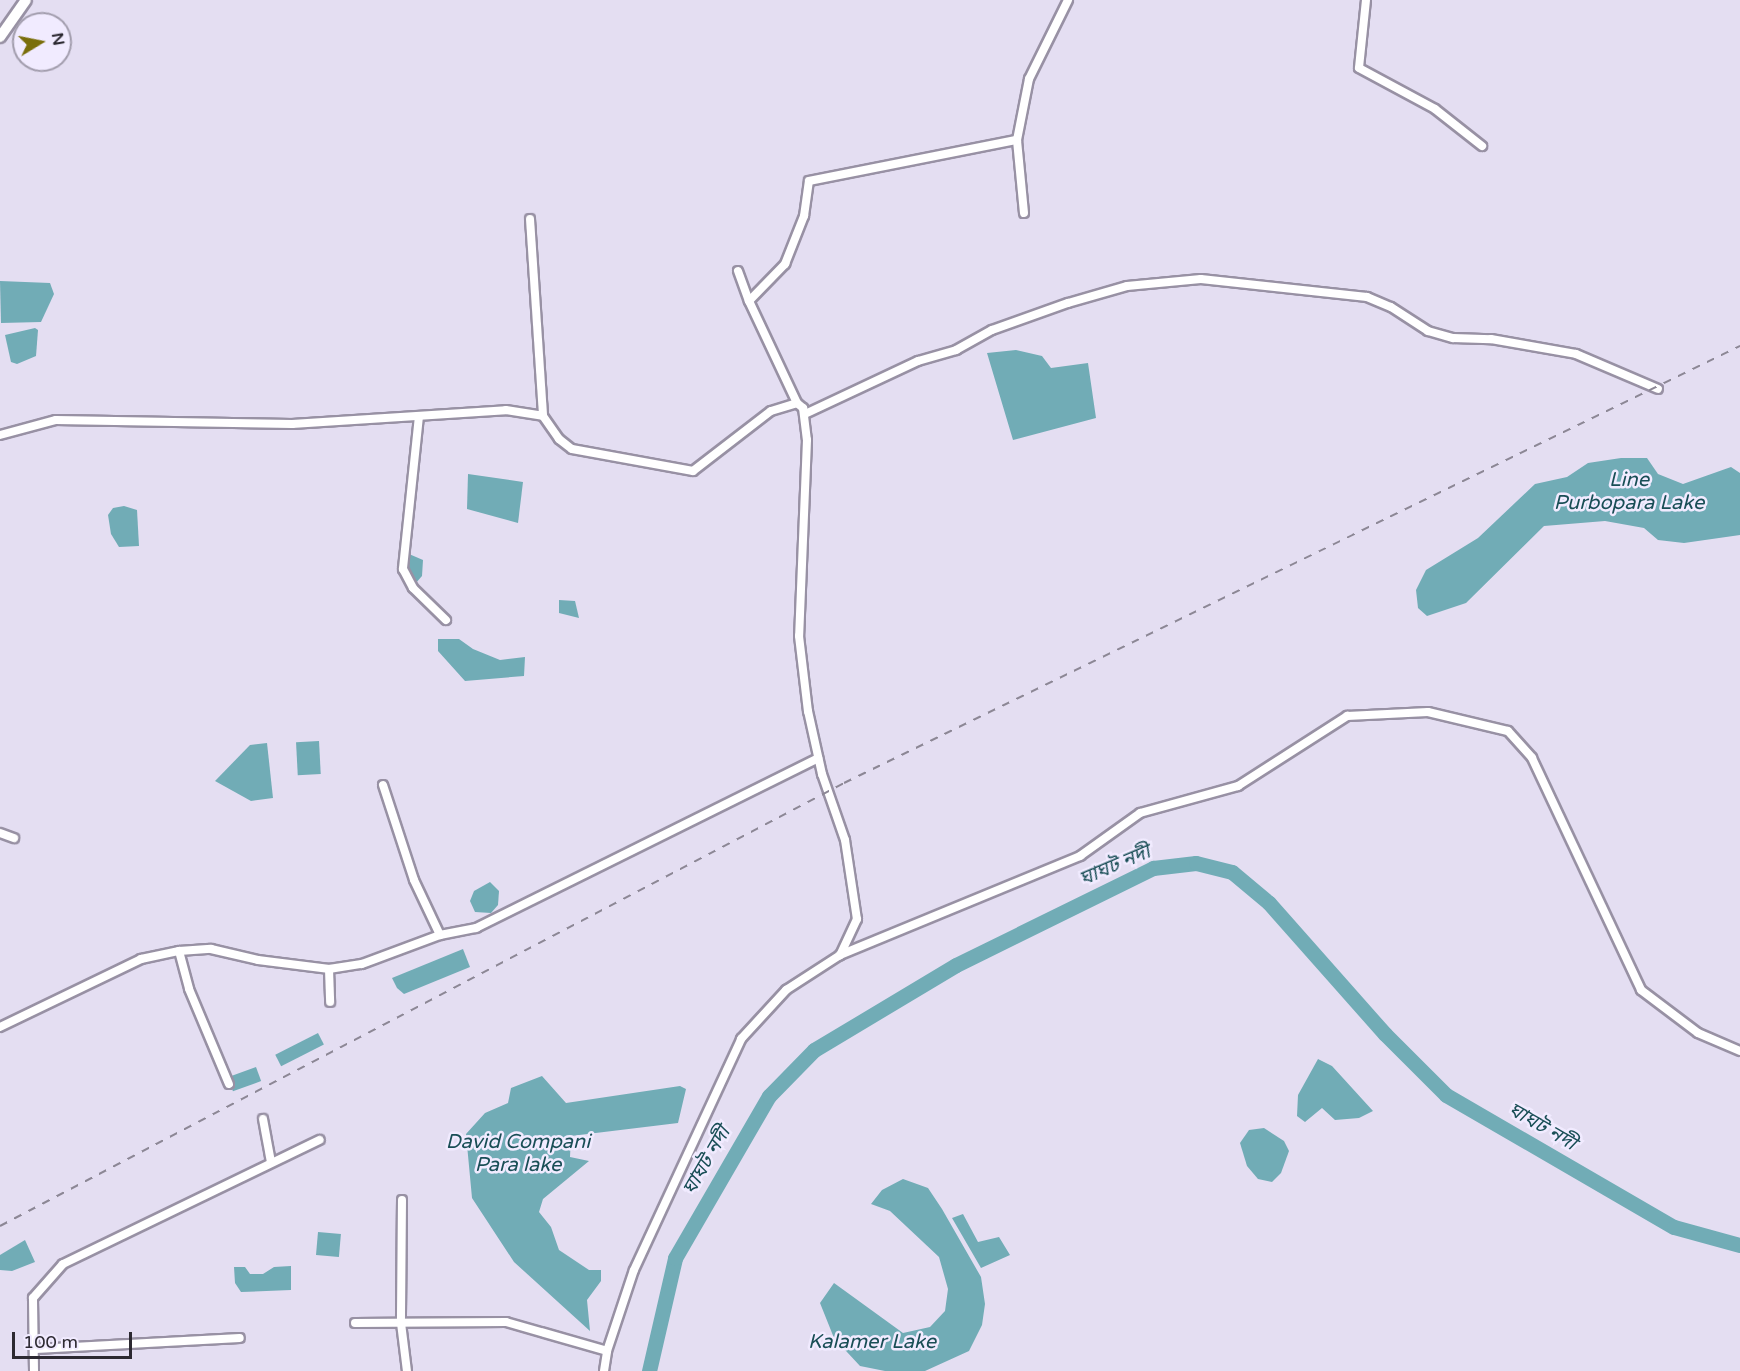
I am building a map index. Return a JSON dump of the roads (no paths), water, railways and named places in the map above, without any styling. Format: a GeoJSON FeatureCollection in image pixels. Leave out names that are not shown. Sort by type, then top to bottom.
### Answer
{"type":"FeatureCollection","features":[{"type":"Feature","properties":{"kind":"main road"},"geometry":{"type":"LineString","coordinates":[[0,37],[26,0]]}},
{"type":"Feature","properties":{"kind":"street"},"geometry":{"type":"LineString","coordinates":[[1024,213],[1017,140],[1029,79],[1068,0]]}},
{"type":"Feature","properties":{"kind":"street"},"geometry":{"type":"LineString","coordinates":[[1366,0],[1359,68],[1435,109],[1482,146]]}},
{"type":"Feature","properties":{"kind":"street"},"geometry":{"type":"LineString","coordinates":[[749,302],[785,264],[804,216],[809,181],[1017,140]]}},
{"type":"Feature","properties":{"kind":"street"},"geometry":{"type":"LineString","coordinates":[[530,219],[543,416],[559,439],[572,449],[693,471],[771,411],[797,403]]}},
{"type":"Feature","properties":{"kind":"street"},"geometry":{"type":"LineString","coordinates":[[738,271],[749,302],[797,403],[805,414],[797,616],[808,711],[818,758],[841,825],[857,919],[840,954]]}},
{"type":"Feature","properties":{"kind":"street"},"geometry":{"type":"LineString","coordinates":[[805,414],[918,361],[956,350],[992,330],[1068,303],[1128,286],[1201,279],[1367,297],[1391,307],[1428,331],[1453,338],[1491,339],[1576,354],[1658,389]]}},
{"type":"Feature","properties":{"kind":"street"},"geometry":{"type":"LineString","coordinates":[[0,435],[57,420],[210,426],[506,410],[543,416]]}},
{"type":"Feature","properties":{"kind":"street"},"geometry":{"type":"LineString","coordinates":[[419,416],[403,569],[413,588],[446,620]]}},
{"type":"Feature","properties":{"kind":"street"},"geometry":{"type":"LineString","coordinates":[[604,1371],[607,1351],[634,1270],[741,1039],[786,990],[840,954],[1080,856],[1140,813],[1238,786],[1347,716],[1428,712],[1508,731],[1532,758],[1641,990],[1698,1033],[1740,1051]]}},
{"type":"Feature","properties":{"kind":"street"},"geometry":{"type":"LineString","coordinates":[[0,1027],[141,959],[179,951],[211,949],[258,960],[329,969],[362,964],[440,936],[476,928],[818,758]]}},
{"type":"Feature","properties":{"kind":"street"},"geometry":{"type":"LineString","coordinates":[[383,785],[414,880],[440,936]]}},
{"type":"Feature","properties":{"kind":"street"},"geometry":{"type":"LineString","coordinates":[[0,833],[14,838]]}},
{"type":"Feature","properties":{"kind":"street"},"geometry":{"type":"LineString","coordinates":[[179,951],[189,989],[229,1084]]}},
{"type":"Feature","properties":{"kind":"street"},"geometry":{"type":"LineString","coordinates":[[329,969],[330,1002]]}},
{"type":"Feature","properties":{"kind":"street"},"geometry":{"type":"LineString","coordinates":[[263,1119],[271,1162]]}},
{"type":"Feature","properties":{"kind":"street"},"geometry":{"type":"LineString","coordinates":[[34,1371],[36,1349],[33,1298],[63,1264],[320,1140]]}},
{"type":"Feature","properties":{"kind":"street"},"geometry":{"type":"LineString","coordinates":[[402,1200],[401,1323],[407,1371]]}},
{"type":"Feature","properties":{"kind":"street"},"geometry":{"type":"LineString","coordinates":[[355,1323],[506,1322],[607,1351]]}},
{"type":"Feature","properties":{"kind":"street"},"geometry":{"type":"LineString","coordinates":[[36,1349],[240,1338]]}},
{"type":"Feature","properties":{"kind":"water"},"geometry":{"type":"Polygon","coordinates":[[[0,281],[50,283],[54,294],[41,322],[1,323],[0,281]]]}},
{"type":"Feature","properties":{"kind":"water"},"geometry":{"type":"Polygon","coordinates":[[[35,328],[38,330],[36,356],[17,364],[11,362],[5,335],[35,328]]]}},
{"type":"Feature","properties":{"kind":"water"},"geometry":{"type":"Polygon","coordinates":[[[1016,350],[1042,356],[1051,368],[1088,363],[1096,418],[1013,440],[987,353],[1016,350]]]}},
{"type":"Feature","properties":{"kind":"water","name":"Line Purbopara Lake"},"geometry":{"type":"Polygon","coordinates":[[[1621,458],[1647,458],[1658,474],[1683,484],[1731,467],[1740,473],[1740,535],[1684,543],[1658,540],[1644,528],[1605,521],[1544,526],[1466,603],[1427,616],[1418,608],[1416,590],[1426,570],[1478,538],[1535,484],[1567,477],[1588,463],[1621,458]]]}},
{"type":"Feature","properties":{"kind":"water"},"geometry":{"type":"Polygon","coordinates":[[[468,474],[523,482],[518,523],[467,509],[468,474]]]}},
{"type":"Feature","properties":{"kind":"water"},"geometry":{"type":"Polygon","coordinates":[[[124,506],[137,510],[139,546],[119,547],[111,534],[108,515],[113,508],[124,506]]]}},
{"type":"Feature","properties":{"kind":"water"},"geometry":{"type":"Polygon","coordinates":[[[409,554],[423,560],[422,576],[415,584],[406,583],[402,563],[409,554]]]}},
{"type":"Feature","properties":{"kind":"water"},"geometry":{"type":"Polygon","coordinates":[[[559,600],[575,601],[579,618],[559,613],[559,600]]]}},
{"type":"Feature","properties":{"kind":"water"},"geometry":{"type":"Polygon","coordinates":[[[438,639],[459,639],[473,649],[500,660],[525,657],[524,676],[465,681],[438,651],[438,639]]]}},
{"type":"Feature","properties":{"kind":"water"},"geometry":{"type":"Polygon","coordinates":[[[319,741],[321,774],[298,775],[296,742],[319,741]]]}},
{"type":"Feature","properties":{"kind":"water"},"geometry":{"type":"Polygon","coordinates":[[[267,743],[273,798],[251,801],[215,781],[250,745],[267,743]]]}},
{"type":"Feature","properties":{"kind":"water"},"geometry":{"type":"Polygon","coordinates":[[[490,882],[499,891],[498,905],[491,913],[475,912],[470,901],[474,891],[490,882]]]}},
{"type":"Feature","properties":{"kind":"water"},"geometry":{"type":"Polygon","coordinates":[[[463,949],[470,967],[404,994],[397,988],[392,978],[463,949]]]}},
{"type":"Feature","properties":{"kind":"water"},"geometry":{"type":"Polygon","coordinates":[[[318,1033],[324,1045],[281,1066],[275,1055],[318,1033]]]}},
{"type":"Feature","properties":{"kind":"water"},"geometry":{"type":"Polygon","coordinates":[[[1318,1059],[1332,1066],[1373,1111],[1359,1118],[1335,1120],[1322,1108],[1305,1122],[1297,1116],[1298,1095],[1318,1059]]]}},
{"type":"Feature","properties":{"kind":"water"},"geometry":{"type":"Polygon","coordinates":[[[256,1067],[261,1081],[233,1091],[228,1077],[256,1067]]]}},
{"type":"Feature","properties":{"kind":"water","name":"David Compani Para lake"},"geometry":{"type":"Polygon","coordinates":[[[542,1076],[566,1103],[680,1086],[686,1089],[678,1123],[571,1136],[570,1157],[589,1161],[543,1199],[539,1212],[551,1227],[559,1250],[589,1270],[601,1270],[601,1281],[587,1300],[590,1331],[514,1262],[472,1198],[466,1134],[485,1113],[508,1103],[511,1088],[542,1076]]]}},
{"type":"Feature","properties":{"kind":"water"},"geometry":{"type":"Polygon","coordinates":[[[1264,1128],[1284,1141],[1289,1151],[1281,1173],[1272,1182],[1258,1179],[1247,1166],[1240,1143],[1249,1130],[1264,1128]]]}},
{"type":"Feature","properties":{"kind":"water","name":"Kalamer Lake"},"geometry":{"type":"Polygon","coordinates":[[[903,1179],[928,1188],[942,1209],[981,1277],[985,1304],[982,1325],[969,1351],[925,1371],[885,1371],[860,1366],[834,1338],[820,1303],[834,1283],[903,1333],[930,1327],[945,1311],[948,1289],[939,1257],[890,1211],[871,1204],[882,1190],[903,1179]]]}},
{"type":"Feature","properties":{"kind":"water"},"geometry":{"type":"Polygon","coordinates":[[[963,1214],[978,1242],[999,1237],[1010,1255],[981,1268],[952,1218],[963,1214]]]}},
{"type":"Feature","properties":{"kind":"water"},"geometry":{"type":"Polygon","coordinates":[[[318,1232],[341,1234],[339,1257],[316,1255],[318,1232]]]}},
{"type":"Feature","properties":{"kind":"water"},"geometry":{"type":"Polygon","coordinates":[[[25,1240],[35,1262],[12,1271],[0,1270],[0,1255],[25,1240]]]}},
{"type":"Feature","properties":{"kind":"water"},"geometry":{"type":"Polygon","coordinates":[[[291,1266],[291,1290],[241,1292],[235,1283],[234,1267],[245,1267],[250,1274],[263,1274],[274,1267],[291,1266]]]}},
{"type":"Feature","properties":{"kind":"waterway","name":"ঘাঘট নদী"},"geometry":{"type":"LineString","coordinates":[[649,1371],[675,1258],[769,1096],[814,1050],[956,965],[1153,868],[1196,863],[1232,872],[1269,903],[1385,1034],[1446,1095],[1674,1227],[1740,1245]]}},
{"type":"Feature","properties":{"kind":"railway"},"geometry":{"type":"LineString","coordinates":[[0,1226],[844,783],[1740,346]]}}]}
